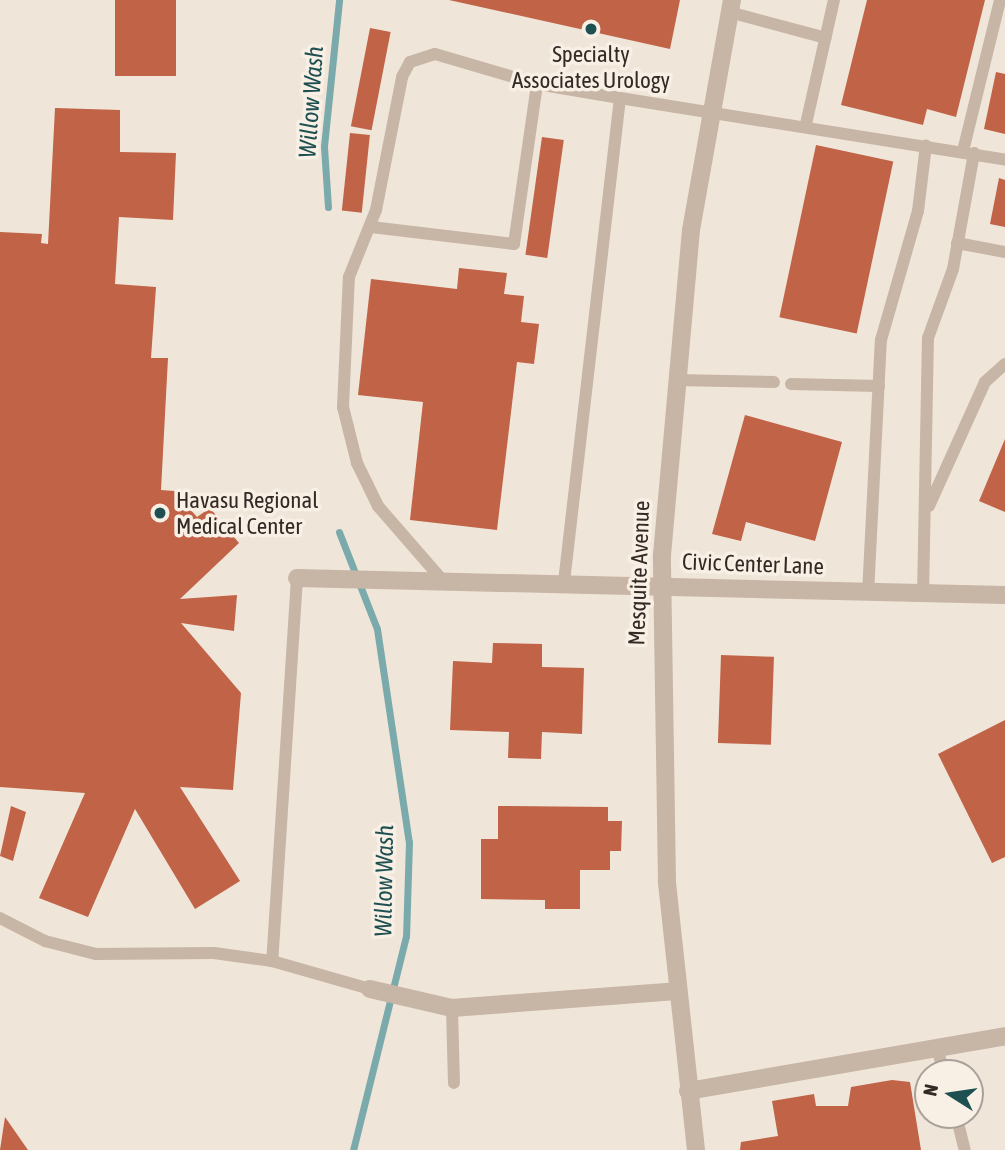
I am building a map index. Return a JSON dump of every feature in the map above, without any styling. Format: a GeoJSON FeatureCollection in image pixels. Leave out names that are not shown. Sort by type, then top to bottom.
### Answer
{"type":"FeatureCollection","features":[{"type":"Feature","properties":{"kind":"street","name":"Mesquite Avenue"},"geometry":{"type":"LineString","coordinates":[[696,1150],[676,991],[662,774],[662,585],[675,380],[711,112],[730,6]]}},
{"type":"Feature","properties":{"kind":"street","name":"Civic Center Lane"},"geometry":{"type":"LineString","coordinates":[[298,578],[378,583],[564,582],[1002,599]]}},
{"type":"Feature","properties":{"kind":"street"},"geometry":{"type":"LineString","coordinates":[[370,989],[452,1008],[676,991]]}},
{"type":"Feature","properties":{"kind":"street"},"geometry":{"type":"LineString","coordinates":[[688,1091],[1005,1036]]}},
{"type":"Feature","properties":{"kind":"lane"},"geometry":{"type":"LineString","coordinates":[[806,124],[834,0]]}},
{"type":"Feature","properties":{"kind":"lane"},"geometry":{"type":"LineString","coordinates":[[923,596],[928,338],[957,243],[968,152],[1000,0]]}},
{"type":"Feature","properties":{"kind":"lane"},"geometry":{"type":"LineString","coordinates":[[730,6],[825,38]]}},
{"type":"Feature","properties":{"kind":"lane"},"geometry":{"type":"LineString","coordinates":[[444,582],[378,506],[357,464],[343,407],[349,277],[371,227],[395,97],[410,62],[435,54],[537,84],[711,112],[806,124],[1005,160]]}},
{"type":"Feature","properties":{"kind":"lane"},"geometry":{"type":"LineString","coordinates":[[371,227],[514,244],[537,84]]}},
{"type":"Feature","properties":{"kind":"lane"},"geometry":{"type":"LineString","coordinates":[[564,582],[620,98]]}},
{"type":"Feature","properties":{"kind":"lane"},"geometry":{"type":"LineString","coordinates":[[868,594],[881,340],[918,211],[926,145]]}},
{"type":"Feature","properties":{"kind":"lane"},"geometry":{"type":"LineString","coordinates":[[957,243],[1005,252]]}},
{"type":"Feature","properties":{"kind":"lane"},"geometry":{"type":"LineString","coordinates":[[926,513],[985,382],[1005,364]]}},
{"type":"Feature","properties":{"kind":"lane"},"geometry":{"type":"LineString","coordinates":[[675,380],[774,382]]}},
{"type":"Feature","properties":{"kind":"lane"},"geometry":{"type":"LineString","coordinates":[[791,384],[879,386]]}},
{"type":"Feature","properties":{"kind":"lane"},"geometry":{"type":"LineString","coordinates":[[272,961],[298,578]]}},
{"type":"Feature","properties":{"kind":"lane"},"geometry":{"type":"LineString","coordinates":[[0,918],[45,941],[96,954],[214,953],[272,961],[370,989]]}},
{"type":"Feature","properties":{"kind":"lane"},"geometry":{"type":"LineString","coordinates":[[452,1008],[454,1083]]}},
{"type":"Feature","properties":{"kind":"lane"},"geometry":{"type":"LineString","coordinates":[[937,1048],[940,1059]]}},
{"type":"Feature","properties":{"kind":"lane"},"geometry":{"type":"LineString","coordinates":[[960,1129],[965,1150]]}},
{"type":"Feature","properties":{"kind":"building"},"geometry":{"type":"Polygon","coordinates":[[[115,0],[176,0],[176,76],[115,76],[115,0]]]}},
{"type":"Feature","properties":{"kind":"building"},"geometry":{"type":"Polygon","coordinates":[[[449,0],[680,0],[670,49],[449,0]]]}},
{"type":"Feature","properties":{"kind":"building"},"geometry":{"type":"Polygon","coordinates":[[[867,0],[985,0],[956,117],[927,109],[923,125],[841,105],[867,0]]]}},
{"type":"Feature","properties":{"kind":"building"},"geometry":{"type":"Polygon","coordinates":[[[370,28],[391,32],[372,130],[351,126],[370,28]]]}},
{"type":"Feature","properties":{"kind":"building"},"geometry":{"type":"Polygon","coordinates":[[[996,72],[1005,74],[1005,134],[984,129],[996,72]]]}},
{"type":"Feature","properties":{"kind":"building"},"geometry":{"type":"Polygon","coordinates":[[[55,108],[120,110],[120,152],[176,153],[173,220],[119,217],[115,284],[156,287],[151,358],[168,358],[161,490],[174,491],[197,517],[210,508],[239,543],[180,599],[237,595],[234,631],[181,623],[241,693],[233,790],[180,787],[240,881],[195,909],[135,809],[88,917],[39,898],[85,793],[0,787],[0,232],[42,234],[41,243],[48,244],[55,108]]]}},
{"type":"Feature","properties":{"kind":"building"},"geometry":{"type":"Polygon","coordinates":[[[350,133],[370,135],[362,213],[342,211],[350,133]]]}},
{"type":"Feature","properties":{"kind":"building"},"geometry":{"type":"Polygon","coordinates":[[[542,137],[564,140],[547,258],[525,255],[542,137]]]}},
{"type":"Feature","properties":{"kind":"building"},"geometry":{"type":"Polygon","coordinates":[[[816,145],[893,161],[857,334],[779,317],[816,145]]]}},
{"type":"Feature","properties":{"kind":"building"},"geometry":{"type":"Polygon","coordinates":[[[999,178],[1005,180],[1005,227],[990,224],[999,178]]]}},
{"type":"Feature","properties":{"kind":"building"},"geometry":{"type":"Polygon","coordinates":[[[459,268],[507,273],[504,294],[524,296],[521,322],[539,324],[534,364],[517,362],[497,530],[410,520],[423,402],[358,395],[371,279],[457,289],[459,268]]]}},
{"type":"Feature","properties":{"kind":"building"},"geometry":{"type":"Polygon","coordinates":[[[745,415],[842,442],[815,541],[746,522],[741,541],[712,534],[745,415]]]}},
{"type":"Feature","properties":{"kind":"building"},"geometry":{"type":"Polygon","coordinates":[[[1005,439],[1005,512],[979,501],[1005,439]]]}},
{"type":"Feature","properties":{"kind":"building"},"geometry":{"type":"Polygon","coordinates":[[[493,643],[542,644],[542,667],[584,668],[582,734],[542,732],[541,759],[508,758],[509,732],[450,730],[453,661],[492,663],[493,643]]]}},
{"type":"Feature","properties":{"kind":"building"},"geometry":{"type":"Polygon","coordinates":[[[721,655],[774,657],[771,745],[718,743],[721,655]]]}},
{"type":"Feature","properties":{"kind":"building"},"geometry":{"type":"Polygon","coordinates":[[[1005,720],[1005,857],[992,863],[938,754],[1005,720]]]}},
{"type":"Feature","properties":{"kind":"building"},"geometry":{"type":"Polygon","coordinates":[[[11,806],[26,812],[13,861],[0,856],[11,806]]]}},
{"type":"Feature","properties":{"kind":"building"},"geometry":{"type":"Polygon","coordinates":[[[498,806],[608,807],[608,821],[622,821],[621,851],[610,851],[610,870],[580,870],[580,909],[545,909],[545,900],[481,899],[481,839],[498,839],[498,806]]]}},
{"type":"Feature","properties":{"kind":"building"},"geometry":{"type":"Polygon","coordinates":[[[892,1080],[910,1082],[914,1129],[918,1129],[921,1150],[740,1150],[741,1142],[778,1136],[772,1101],[814,1094],[816,1106],[848,1106],[851,1087],[892,1080]]]}},
{"type":"Feature","properties":{"kind":"building"},"geometry":{"type":"Polygon","coordinates":[[[5,1117],[28,1150],[0,1150],[5,1117]]]}},
{"type":"Feature","properties":{"kind":"waterway","name":"Willow Wash"},"geometry":{"type":"LineString","coordinates":[[328,207],[324,146],[339,0]]}},
{"type":"Feature","properties":{"kind":"waterway","name":"Willow Wash"},"geometry":{"type":"LineString","coordinates":[[339,532],[377,629],[409,842],[406,936],[353,1150]]}},
{"type":"Feature","properties":{"kind":"place","name":"Specialty Associates Urology"},"geometry":{"type":"Point","coordinates":[591,29]}},
{"type":"Feature","properties":{"kind":"place","name":"Havasu Regional Medical Center"},"geometry":{"type":"Point","coordinates":[160,513]}}]}
